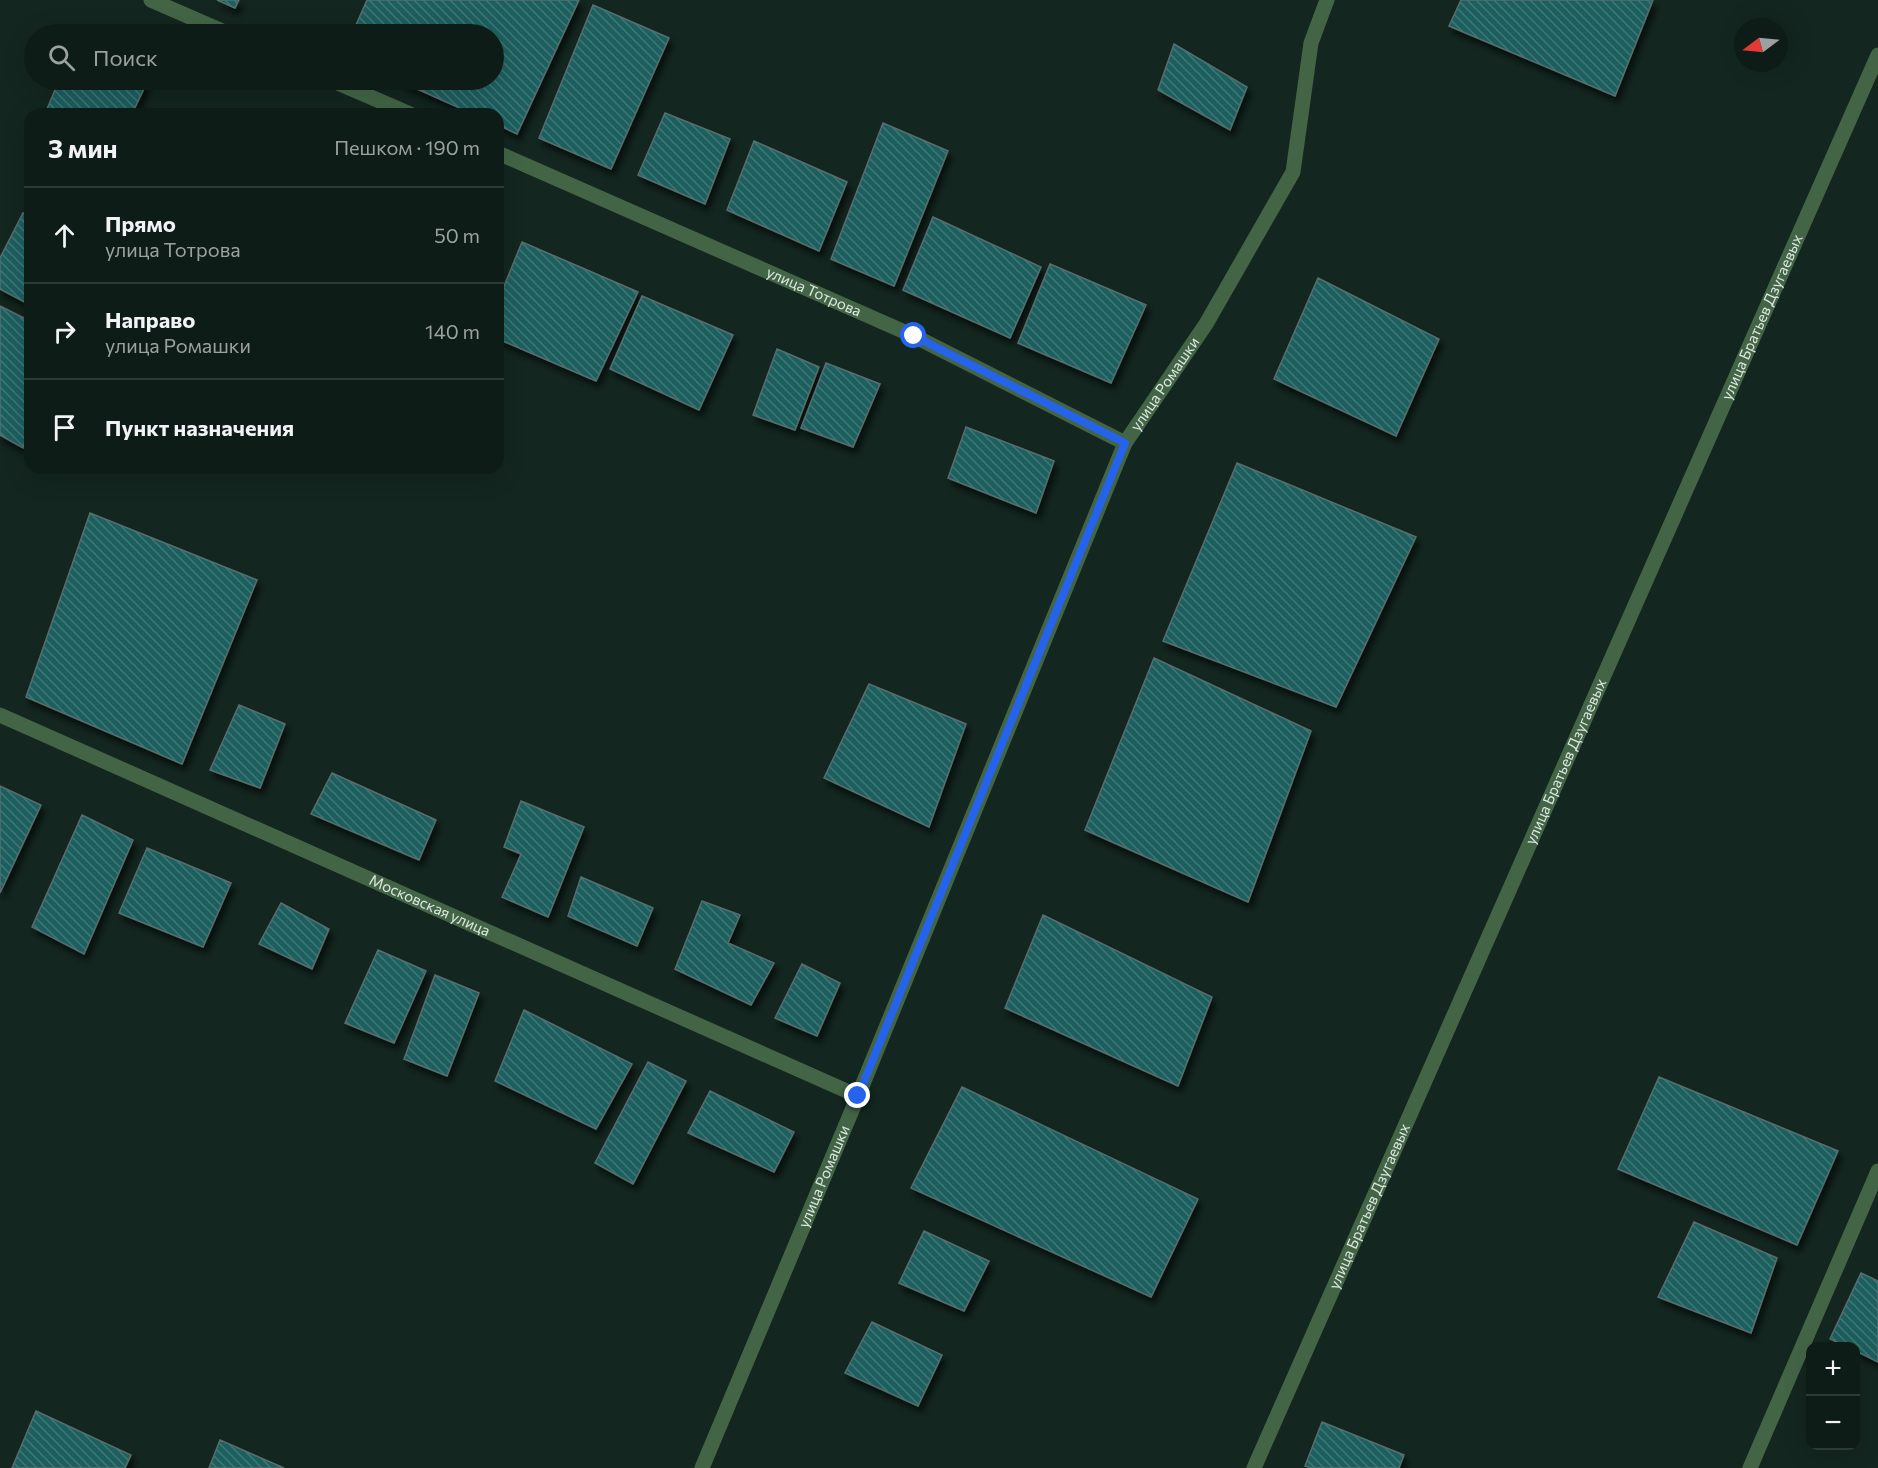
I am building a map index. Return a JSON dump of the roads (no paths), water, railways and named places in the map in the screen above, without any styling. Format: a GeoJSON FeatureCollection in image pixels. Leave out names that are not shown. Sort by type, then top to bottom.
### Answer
{"type":"FeatureCollection","features":[{"type":"Feature","properties":{"kind":"street"},"geometry":{"type":"LineString","coordinates":[[151,0],[206,24]]}},
{"type":"Feature","properties":{"kind":"street","name":"улица Ромашки"},"geometry":{"type":"LineString","coordinates":[[702,1468],[858,1096],[1125,443],[1206,324],[1293,172],[1311,43],[1327,0]]}},
{"type":"Feature","properties":{"kind":"street","name":"улица Братьев Дзугаевых"},"geometry":{"type":"LineString","coordinates":[[1254,1468],[1878,55]]}},
{"type":"Feature","properties":{"kind":"street"},"geometry":{"type":"LineString","coordinates":[[355,90],[396,108]]}},
{"type":"Feature","properties":{"kind":"street","name":"улица Тотрова"},"geometry":{"type":"LineString","coordinates":[[504,156],[914,336],[1125,443]]}},
{"type":"Feature","properties":{"kind":"street","name":"Московская улица"},"geometry":{"type":"LineString","coordinates":[[0,714],[858,1096]]}},
{"type":"Feature","properties":{"kind":"street"},"geometry":{"type":"LineString","coordinates":[[1750,1468],[1878,1171]]}}]}
